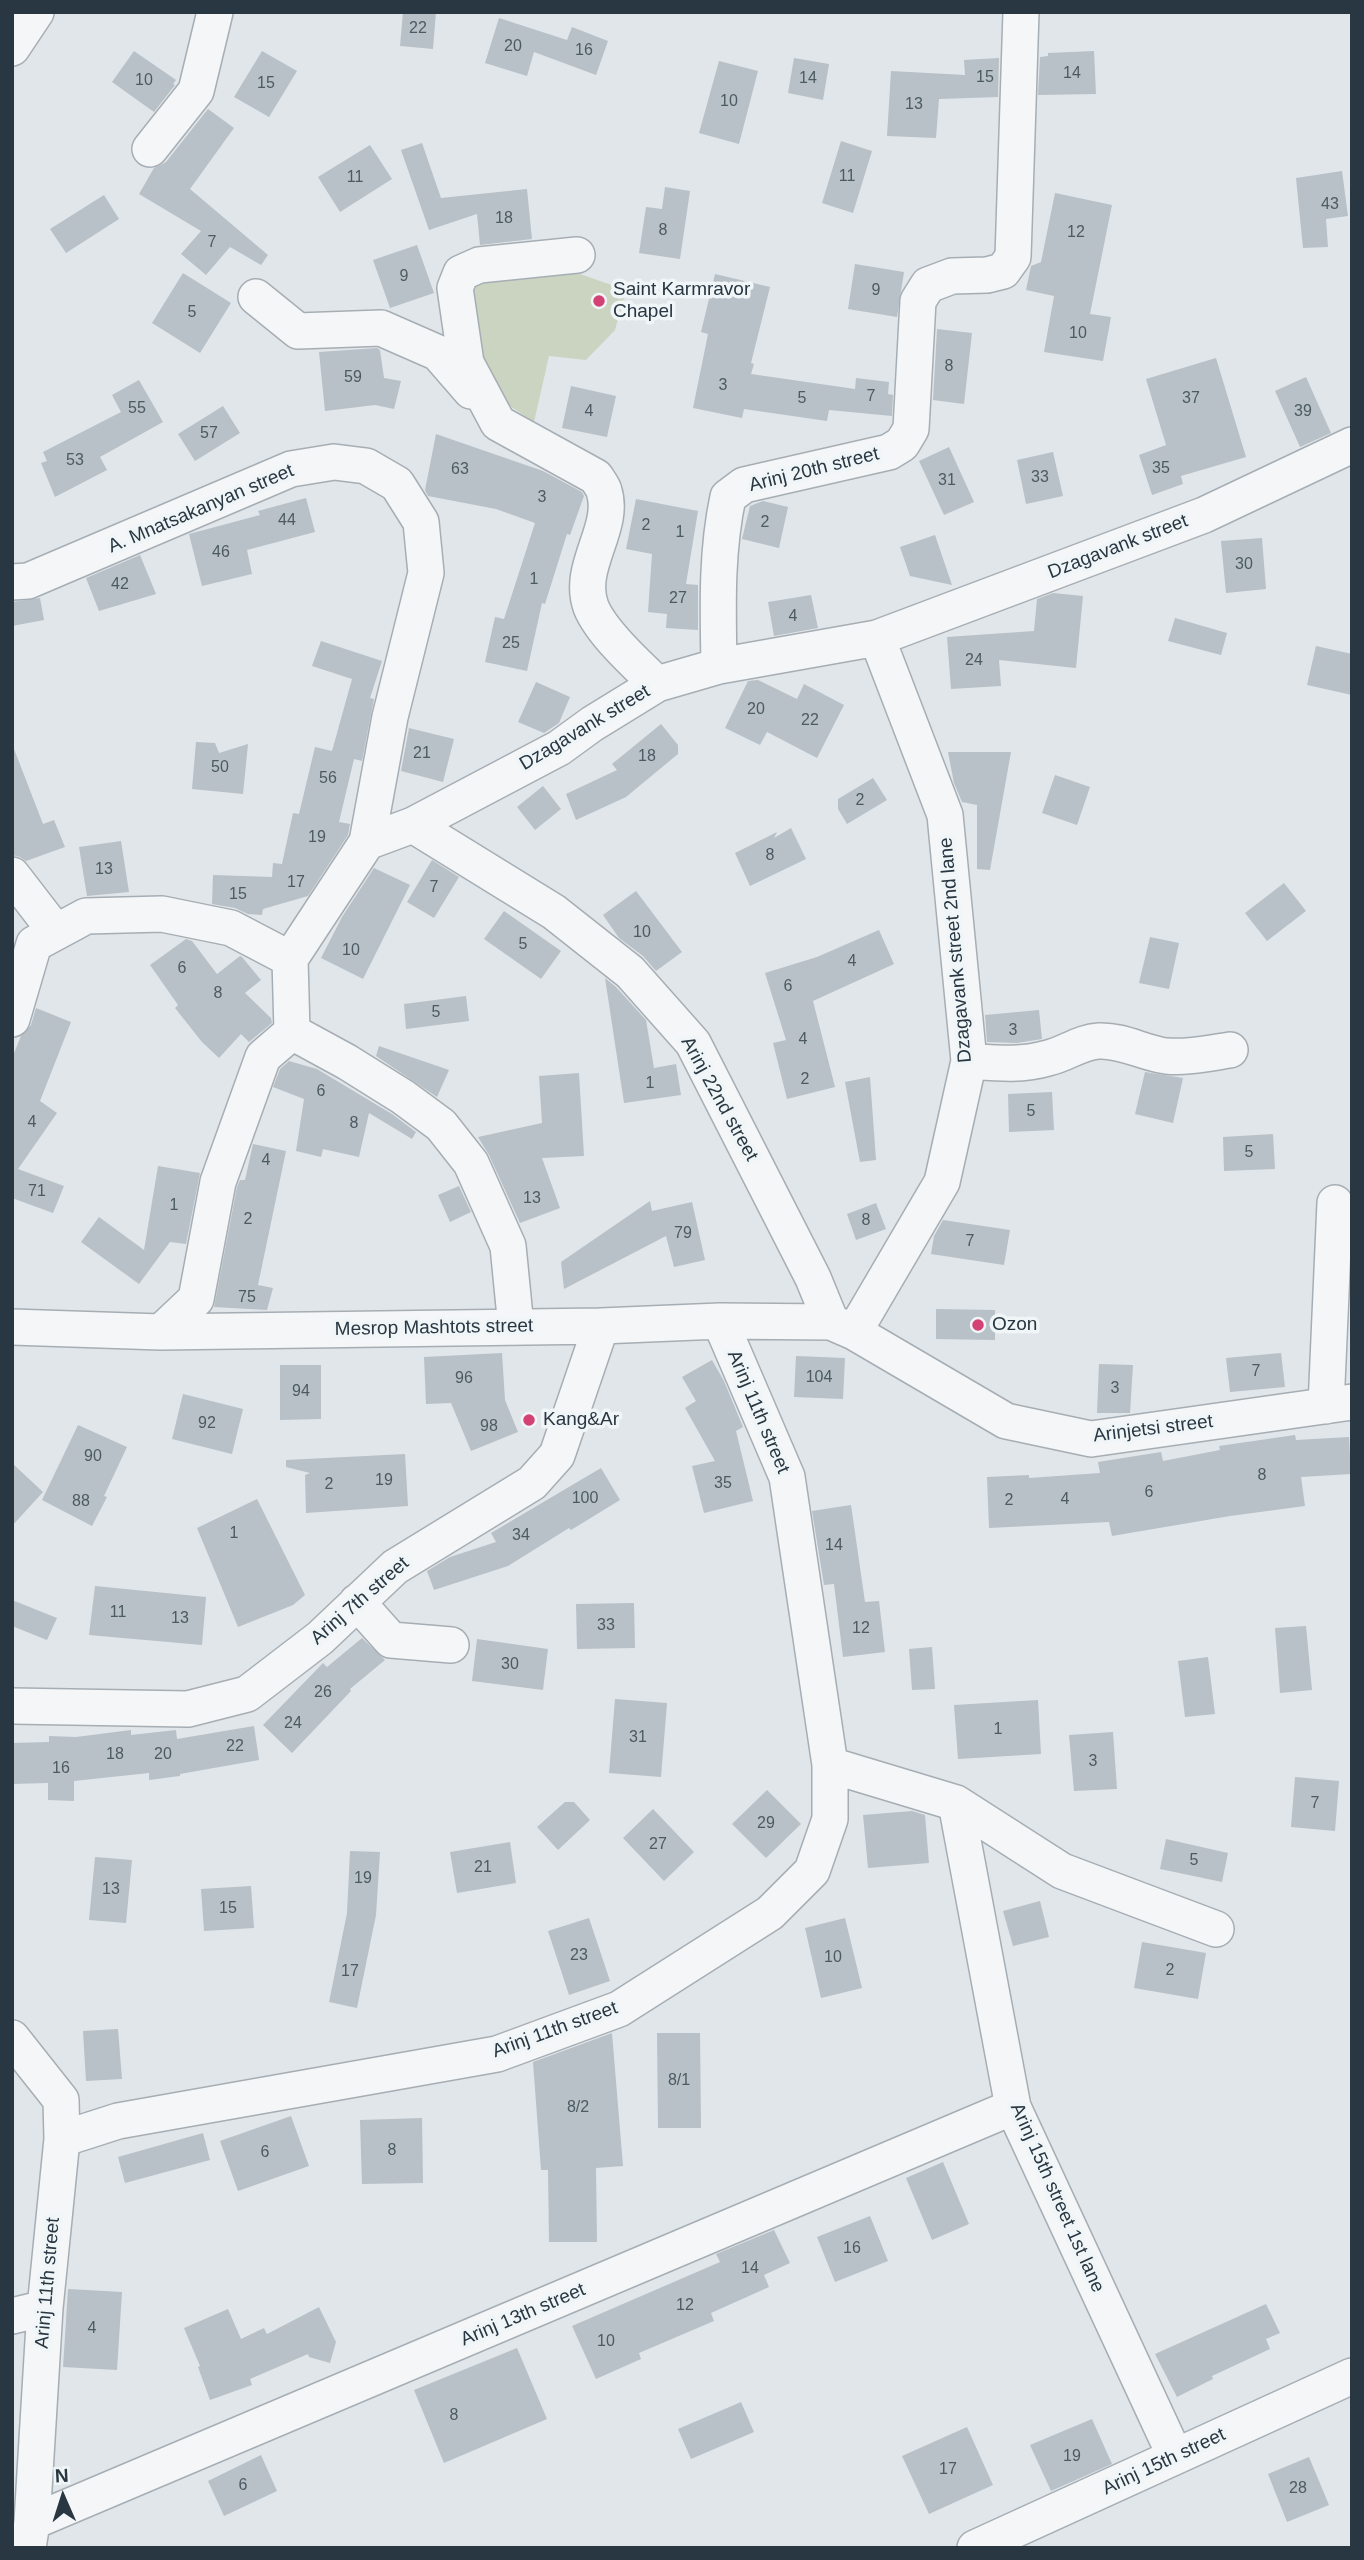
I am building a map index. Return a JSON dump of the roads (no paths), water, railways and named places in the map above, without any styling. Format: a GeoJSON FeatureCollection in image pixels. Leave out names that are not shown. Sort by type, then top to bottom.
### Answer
{"type":"FeatureCollection","features":[{"type":"Feature","properties":{"kind":"street"},"geometry":{"type":"LineString","coordinates":[[12,48],[36,12]]}},
{"type":"Feature","properties":{"kind":"street"},"geometry":{"type":"LineString","coordinates":[[150,149],[196,91],[215,12]]}},
{"type":"Feature","properties":{"kind":"street","name":"Arinj 20th street"},"geometry":{"type":"LineString","coordinates":[[719,666],[718,581],[722,527],[728,497],[744,485],[889,452],[902,444],[911,429],[918,301],[928,285],[952,276],[987,275],[1003,271],[1013,257],[1021,12]]}},
{"type":"Feature","properties":{"kind":"street"},"geometry":{"type":"LineString","coordinates":[[498,423],[466,363],[455,288],[461,273],[479,265],[577,255]]}},
{"type":"Feature","properties":{"kind":"street"},"geometry":{"type":"LineString","coordinates":[[256,297],[298,331],[381,328],[438,354],[498,423],[596,477],[604,492],[605,512],[587,580],[591,607],[630,659],[657,684]]}},
{"type":"Feature","properties":{"kind":"street","name":"Dzagavank street"},"geometry":{"type":"LineString","coordinates":[[367,842],[413,825],[559,748],[657,684],[719,666],[877,638],[1204,515],[1352,445]]}},
{"type":"Feature","properties":{"kind":"street","name":"A. Mnatsakanyan street"},"geometry":{"type":"LineString","coordinates":[[12,582],[28,581],[290,469],[334,462],[366,466],[397,484],[421,522],[426,573],[390,717],[367,842]]}},
{"type":"Feature","properties":{"kind":"street","name":"Dzagavank street 2nd lane"},"geometry":{"type":"LineString","coordinates":[[842,1327],[942,1182],[969,1061],[945,815],[877,638]]}},
{"type":"Feature","properties":{"kind":"street","name":"Arinj 22nd street"},"geometry":{"type":"LineString","coordinates":[[413,825],[565,920],[630,972],[693,1043],[813,1278],[842,1327]]}},
{"type":"Feature","properties":{"kind":"street"},"geometry":{"type":"LineString","coordinates":[[292,1032],[290,960],[367,842]]}},
{"type":"Feature","properties":{"kind":"street"},"geometry":{"type":"LineString","coordinates":[[12,875],[56,932]]}},
{"type":"Feature","properties":{"kind":"street"},"geometry":{"type":"LineString","coordinates":[[12,1019],[34,944],[86,916],[162,914],[231,928],[290,960]]}},
{"type":"Feature","properties":{"kind":"street"},"geometry":{"type":"LineString","coordinates":[[292,1032],[404,1097],[441,1125],[471,1163],[508,1246],[516,1327]]}},
{"type":"Feature","properties":{"kind":"street"},"geometry":{"type":"LineString","coordinates":[[161,1332],[196,1299],[218,1182],[258,1069],[263,1057],[292,1032]]}},
{"type":"Feature","properties":{"kind":"street"},"geometry":{"type":"LineString","coordinates":[[969,1061],[1020,1064],[1051,1058],[1095,1041],[1114,1041],[1166,1056],[1195,1056],[1230,1050]]}},
{"type":"Feature","properties":{"kind":"street"},"geometry":{"type":"LineString","coordinates":[[1335,1203],[1339,1404]]}},
{"type":"Feature","properties":{"kind":"street","name":"Mesrop Mashtots street"},"geometry":{"type":"LineString","coordinates":[[12,1326],[161,1332],[601,1326],[720,1321],[842,1327]]}},
{"type":"Feature","properties":{"kind":"street","name":"Arinj 11th street"},"geometry":{"type":"LineString","coordinates":[[30,2535],[28,2312],[62,2139],[118,2121],[497,2054],[619,2009],[770,1913],[812,1871],[830,1819],[830,1766],[787,1477],[720,1321]]}},
{"type":"Feature","properties":{"kind":"street","name":"Arinj 7th street"},"geometry":{"type":"LineString","coordinates":[[12,1706],[188,1709],[247,1694],[320,1637],[395,1567],[532,1483],[557,1455],[601,1326]]}},
{"type":"Feature","properties":{"kind":"street","name":"Arinjetsi street"},"geometry":{"type":"LineString","coordinates":[[842,1327],[1006,1421],[1091,1439],[1339,1404]]}},
{"type":"Feature","properties":{"kind":"street"},"geometry":{"type":"LineString","coordinates":[[357,1602],[391,1640],[451,1645]]}},
{"type":"Feature","properties":{"kind":"street"},"geometry":{"type":"LineString","coordinates":[[830,1766],[956,1803],[1062,1871],[1216,1929]]}},
{"type":"Feature","properties":{"kind":"street","name":"Arinj 15th street 1st lane"},"geometry":{"type":"LineString","coordinates":[[956,1803],[1013,2107],[1175,2456]]}},
{"type":"Feature","properties":{"kind":"street"},"geometry":{"type":"LineString","coordinates":[[12,2038],[61,2100],[62,2139]]}},
{"type":"Feature","properties":{"kind":"street","name":"Arinj 13th street"},"geometry":{"type":"LineString","coordinates":[[30,2535],[1013,2107]]}},
{"type":"Feature","properties":{"kind":"street","name":"Arinj 15th street"},"geometry":{"type":"LineString","coordinates":[[975,2548],[1352,2376]]}},
{"type":"Feature","properties":{"kind":"place","name":"Saint Karmravor Chapel"},"geometry":{"type":"Point","coordinates":[599,301]}},
{"type":"Feature","properties":{"kind":"place","name":"Ozon"},"geometry":{"type":"Point","coordinates":[978,1325]}},
{"type":"Feature","properties":{"kind":"place","name":"Kang&Ar"},"geometry":{"type":"Point","coordinates":[529,1420]}}]}
